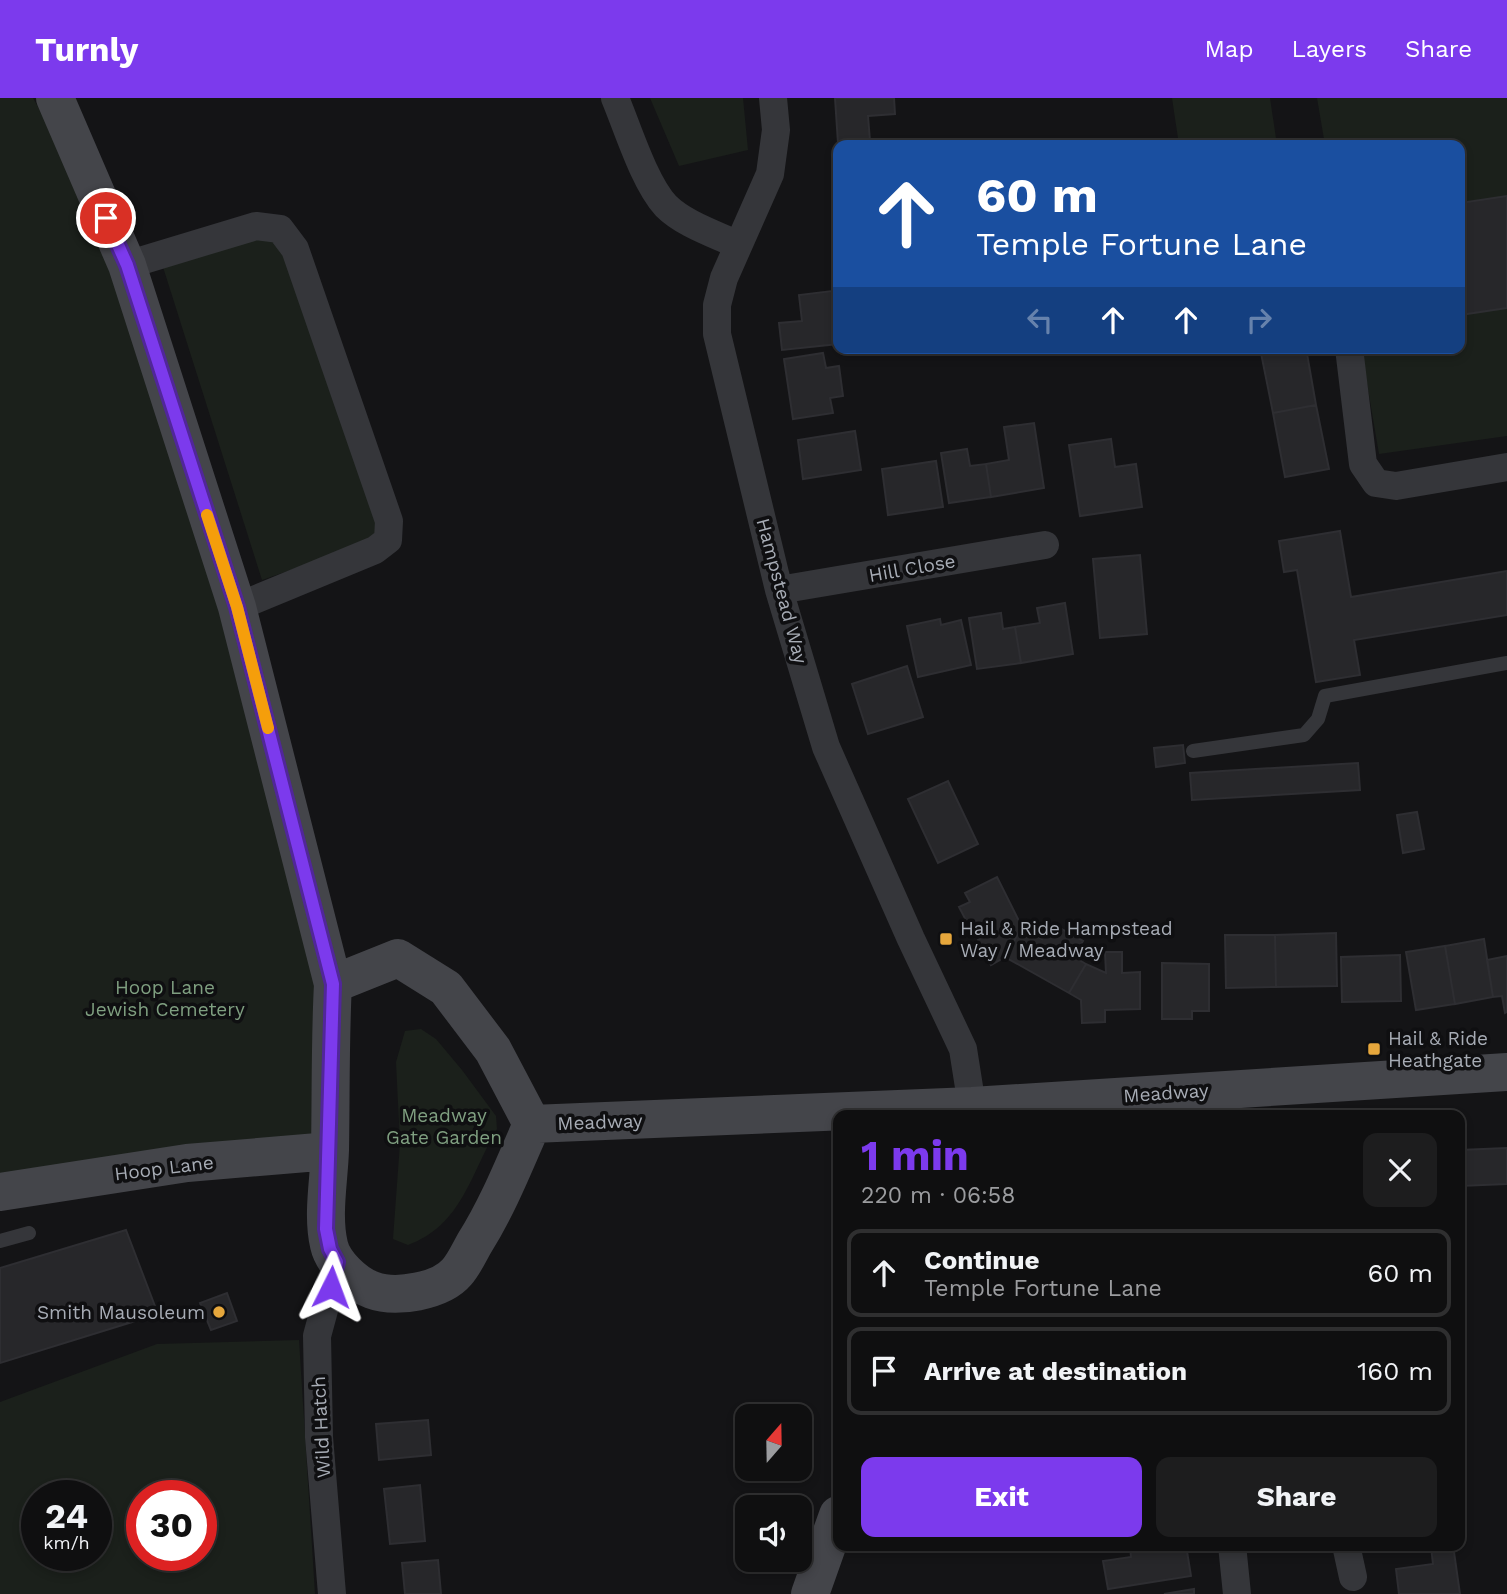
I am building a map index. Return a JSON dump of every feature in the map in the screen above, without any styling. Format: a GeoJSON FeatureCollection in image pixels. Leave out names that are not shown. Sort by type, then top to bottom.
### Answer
{"type":"FeatureCollection","features":[{"type":"Feature","properties":{"kind":"street"},"geometry":{"type":"LineString","coordinates":[[55,98],[127,265],[237,607],[333,984],[326,1229],[330,1249],[337,1262],[365,1286],[387,1294],[410,1294],[436,1285],[457,1273],[493,1213],[532,1124],[493,1050],[446,988],[398,958],[333,984]]}},
{"type":"Feature","properties":{"kind":"street"},"geometry":{"type":"LineString","coordinates":[[615,98],[651,183],[668,208],[682,218],[737,245]]}},
{"type":"Feature","properties":{"kind":"street","name":"Hampstead Way"},"geometry":{"type":"LineString","coordinates":[[772,98],[776,130],[771,174],[724,278],[717,305],[717,334],[779,590],[826,747],[911,939],[963,1048],[972,1110]]}},
{"type":"Feature","properties":{"kind":"street"},"geometry":{"type":"LineString","coordinates":[[127,265],[257,226],[280,229],[295,249],[388,521],[388,540],[375,550],[237,607]]}},
{"type":"Feature","properties":{"kind":"street"},"geometry":{"type":"LineString","coordinates":[[1350,354],[1363,464],[1376,483],[1396,486],[1507,467]]}},
{"type":"Feature","properties":{"kind":"street","name":"Hill Close"},"geometry":{"type":"LineString","coordinates":[[779,590],[1045,545]]}},
{"type":"Feature","properties":{"kind":"street","name":"Meadway"},"geometry":{"type":"LineString","coordinates":[[1000,1110],[1227,1102],[1507,1072]]}},
{"type":"Feature","properties":{"kind":"street","name":"Meadway"},"geometry":{"type":"LineString","coordinates":[[532,1124],[833,1115]]}},
{"type":"Feature","properties":{"kind":"street","name":"Hoop Lane"},"geometry":{"type":"LineString","coordinates":[[0,1192],[187,1163],[330,1151]]}},
{"type":"Feature","properties":{"kind":"street","name":"Wild Hatch"},"geometry":{"type":"LineString","coordinates":[[332,1594],[319,1437],[317,1336],[337,1262]]}},
{"type":"Feature","properties":{"kind":"street"},"geometry":{"type":"LineString","coordinates":[[810,1594],[833,1529]]}},
{"type":"Feature","properties":{"kind":"street"},"geometry":{"type":"LineString","coordinates":[[1233,1551],[1237,1594]]}},
{"type":"Feature","properties":{"kind":"street"},"geometry":{"type":"LineString","coordinates":[[1347,1551],[1353,1577]]}},
{"type":"Feature","properties":{"kind":"lane"},"geometry":{"type":"LineString","coordinates":[[1193,751],[1304,735],[1318,719],[1325,696],[1507,663]]}},
{"type":"Feature","properties":{"kind":"lane"},"geometry":{"type":"LineString","coordinates":[[0,1241],[29,1233]]}},
{"type":"Feature","properties":{"kind":"green space","name":"Hoop Lane Jewish Cemetery"},"geometry":{"type":"Polygon","coordinates":[[[0,98],[33,98],[127,265],[333,984],[330,1151],[0,1192],[0,98]]]}},
{"type":"Feature","properties":{"kind":"green space"},"geometry":{"type":"Polygon","coordinates":[[[650,98],[743,98],[748,150],[679,166],[650,98]]]}},
{"type":"Feature","properties":{"kind":"green space"},"geometry":{"type":"Polygon","coordinates":[[[1172,98],[1270,98],[1276,140],[1178,140],[1172,98]]]}},
{"type":"Feature","properties":{"kind":"green space"},"geometry":{"type":"Polygon","coordinates":[[[1317,98],[1507,98],[1507,436],[1379,454],[1362,354],[1465,354],[1465,140],[1324,140],[1317,98]]]}},
{"type":"Feature","properties":{"kind":"green space"},"geometry":{"type":"Polygon","coordinates":[[[257,235],[275,239],[289,250],[378,514],[376,533],[363,545],[262,580],[163,267],[257,235]]]}},
{"type":"Feature","properties":{"kind":"green space","name":"Meadway Gate Garden"},"geometry":{"type":"Polygon","coordinates":[[[421,1029],[436,1039],[462,1070],[496,1116],[497,1129],[453,1212],[426,1236],[408,1245],[393,1239],[400,1143],[396,1062],[405,1031],[421,1029]]]}},
{"type":"Feature","properties":{"kind":"green space"},"geometry":{"type":"Polygon","coordinates":[[[299,1340],[315,1594],[0,1594],[0,1402],[157,1344],[299,1340]]]}},
{"type":"Feature","properties":{"kind":"building"},"geometry":{"type":"Polygon","coordinates":[[[835,98],[894,98],[895,114],[868,116],[870,140],[838,140],[835,98]]]}},
{"type":"Feature","properties":{"kind":"building"},"geometry":{"type":"Polygon","coordinates":[[[1507,196],[1507,308],[1465,314],[1465,202],[1507,196]]]}},
{"type":"Feature","properties":{"kind":"building"},"geometry":{"type":"Polygon","coordinates":[[[832,291],[833,345],[782,350],[779,323],[802,321],[799,295],[832,291]]]}},
{"type":"Feature","properties":{"kind":"building"},"geometry":{"type":"Polygon","coordinates":[[[823,353],[826,368],[839,366],[843,396],[830,398],[833,413],[793,419],[784,359],[823,353]]]}},
{"type":"Feature","properties":{"kind":"building"},"geometry":{"type":"Polygon","coordinates":[[[1261,354],[1307,354],[1316,405],[1273,413],[1261,354]]]}},
{"type":"Feature","properties":{"kind":"building"},"geometry":{"type":"Polygon","coordinates":[[[1316,405],[1329,469],[1285,477],[1273,413],[1316,405]]]}},
{"type":"Feature","properties":{"kind":"building"},"geometry":{"type":"Polygon","coordinates":[[[1034,423],[1044,488],[991,497],[986,464],[1009,460],[1004,427],[1034,423]]]}},
{"type":"Feature","properties":{"kind":"building"},"geometry":{"type":"Polygon","coordinates":[[[855,431],[861,470],[803,479],[798,440],[855,431]]]}},
{"type":"Feature","properties":{"kind":"building"},"geometry":{"type":"Polygon","coordinates":[[[1111,439],[1115,467],[1136,464],[1142,507],[1080,516],[1069,445],[1111,439]]]}},
{"type":"Feature","properties":{"kind":"building"},"geometry":{"type":"Polygon","coordinates":[[[967,449],[970,466],[986,464],[991,497],[949,503],[941,453],[967,449]]]}},
{"type":"Feature","properties":{"kind":"building"},"geometry":{"type":"Polygon","coordinates":[[[936,461],[943,507],[888,515],[882,469],[936,461]]]}},
{"type":"Feature","properties":{"kind":"building"},"geometry":{"type":"Polygon","coordinates":[[[1340,531],[1351,597],[1507,571],[1507,615],[1354,640],[1360,675],[1316,682],[1297,570],[1284,572],[1279,541],[1340,531]]]}},
{"type":"Feature","properties":{"kind":"building"},"geometry":{"type":"Polygon","coordinates":[[[1140,555],[1147,634],[1100,638],[1093,559],[1140,555]]]}},
{"type":"Feature","properties":{"kind":"building"},"geometry":{"type":"Polygon","coordinates":[[[1065,603],[1073,654],[1021,663],[1015,627],[1040,623],[1037,608],[1065,603]]]}},
{"type":"Feature","properties":{"kind":"building"},"geometry":{"type":"Polygon","coordinates":[[[1001,613],[1003,629],[1015,627],[1021,663],[977,669],[969,618],[1001,613]]]}},
{"type":"Feature","properties":{"kind":"building"},"geometry":{"type":"Polygon","coordinates":[[[940,619],[941,625],[961,620],[971,665],[918,677],[907,626],[940,619]]]}},
{"type":"Feature","properties":{"kind":"building"},"geometry":{"type":"Polygon","coordinates":[[[907,666],[923,717],[868,734],[852,684],[907,666]]]}},
{"type":"Feature","properties":{"kind":"building"},"geometry":{"type":"Polygon","coordinates":[[[1183,745],[1185,763],[1156,767],[1154,748],[1183,745]]]}},
{"type":"Feature","properties":{"kind":"building"},"geometry":{"type":"Polygon","coordinates":[[[1358,763],[1360,790],[1192,800],[1190,773],[1358,763]]]}},
{"type":"Feature","properties":{"kind":"building"},"geometry":{"type":"Polygon","coordinates":[[[948,781],[978,844],[938,863],[908,799],[948,781]]]}},
{"type":"Feature","properties":{"kind":"building"},"geometry":{"type":"Polygon","coordinates":[[[1417,812],[1424,849],[1403,853],[1397,815],[1417,812]]]}},
{"type":"Feature","properties":{"kind":"building"},"geometry":{"type":"Polygon","coordinates":[[[997,877],[1022,927],[1005,957],[991,965],[978,940],[987,935],[981,923],[970,928],[959,907],[970,902],[965,893],[997,877]]]}},
{"type":"Feature","properties":{"kind":"building"},"geometry":{"type":"Polygon","coordinates":[[[1051,923],[1083,941],[1074,957],[1086,964],[1069,993],[1005,957],[1022,927],[1042,939],[1051,923]]]}},
{"type":"Feature","properties":{"kind":"building"},"geometry":{"type":"Polygon","coordinates":[[[1336,933],[1337,986],[1276,987],[1275,935],[1336,933]]]}},
{"type":"Feature","properties":{"kind":"building"},"geometry":{"type":"Polygon","coordinates":[[[1225,935],[1275,935],[1276,987],[1226,988],[1225,935]]]}},
{"type":"Feature","properties":{"kind":"building"},"geometry":{"type":"Polygon","coordinates":[[[1484,939],[1493,997],[1455,1004],[1445,946],[1484,939]]]}},
{"type":"Feature","properties":{"kind":"building"},"geometry":{"type":"Polygon","coordinates":[[[1445,946],[1455,1004],[1416,1010],[1406,952],[1445,946]]]}},
{"type":"Feature","properties":{"kind":"building"},"geometry":{"type":"Polygon","coordinates":[[[1105,952],[1122,952],[1122,973],[1140,972],[1140,1009],[1105,1010],[1105,1022],[1082,1023],[1081,1000],[1069,993],[1086,964],[1106,973],[1105,952]]]}},
{"type":"Feature","properties":{"kind":"building"},"geometry":{"type":"Polygon","coordinates":[[[1400,955],[1401,1001],[1342,1002],[1341,957],[1400,955]]]}},
{"type":"Feature","properties":{"kind":"building"},"geometry":{"type":"Polygon","coordinates":[[[1507,956],[1505,1013],[1502,996],[1493,997],[1487,960],[1507,956]]]}},
{"type":"Feature","properties":{"kind":"building"},"geometry":{"type":"Polygon","coordinates":[[[1162,963],[1209,964],[1209,1011],[1192,1011],[1192,1019],[1162,1019],[1162,963]]]}},
{"type":"Feature","properties":{"kind":"building"},"geometry":{"type":"Polygon","coordinates":[[[1507,1148],[1507,1184],[1465,1186],[1465,1150],[1507,1148]]]}},
{"type":"Feature","properties":{"kind":"building"},"geometry":{"type":"Polygon","coordinates":[[[126,1230],[158,1314],[0,1363],[0,1268],[126,1230]]]}},
{"type":"Feature","properties":{"kind":"building","name":"Smith Mausoleum"},"geometry":{"type":"Polygon","coordinates":[[[227,1293],[237,1321],[211,1330],[200,1303],[227,1293]]]}},
{"type":"Feature","properties":{"kind":"building"},"geometry":{"type":"Polygon","coordinates":[[[428,1420],[431,1455],[379,1460],[376,1424],[428,1420]]]}},
{"type":"Feature","properties":{"kind":"building"},"geometry":{"type":"Polygon","coordinates":[[[420,1485],[425,1541],[390,1544],[384,1489],[420,1485]]]}},
{"type":"Feature","properties":{"kind":"building"},"geometry":{"type":"Polygon","coordinates":[[[1130,1551],[1187,1551],[1191,1576],[1108,1589],[1103,1561],[1131,1557],[1130,1551]]]}},
{"type":"Feature","properties":{"kind":"building"},"geometry":{"type":"Polygon","coordinates":[[[1431,1551],[1454,1551],[1460,1594],[1399,1594],[1396,1569],[1433,1564],[1431,1551]]]}},
{"type":"Feature","properties":{"kind":"building"},"geometry":{"type":"Polygon","coordinates":[[[438,1560],[441,1594],[405,1594],[402,1563],[438,1560]]]}},
{"type":"Feature","properties":{"kind":"building"},"geometry":{"type":"Polygon","coordinates":[[[1194,1589],[1194,1594],[1164,1594],[1194,1589]]]}},
{"type":"Feature","properties":{"kind":"slow traffic"},"geometry":{"type":"LineString","coordinates":[[207,515],[237,607],[268,728]]}},
{"type":"Feature","properties":{"kind":"place","name":"Hail & Ride Hampstead Way / Meadway"},"geometry":{"type":"Point","coordinates":[946,939]}},
{"type":"Feature","properties":{"kind":"place","name":"Hail & Ride Heathgate"},"geometry":{"type":"Point","coordinates":[1374,1049]}},
{"type":"Feature","properties":{"kind":"place","name":"Smith Mausoleum"},"geometry":{"type":"Point","coordinates":[219,1312]}},
{"type":"Feature","properties":{"kind":"route"},"geometry":{"type":"LineString","coordinates":[[106,218],[127,265],[237,607],[333,984],[326,1229],[330,1249],[337,1262],[331,1287]]}}]}
